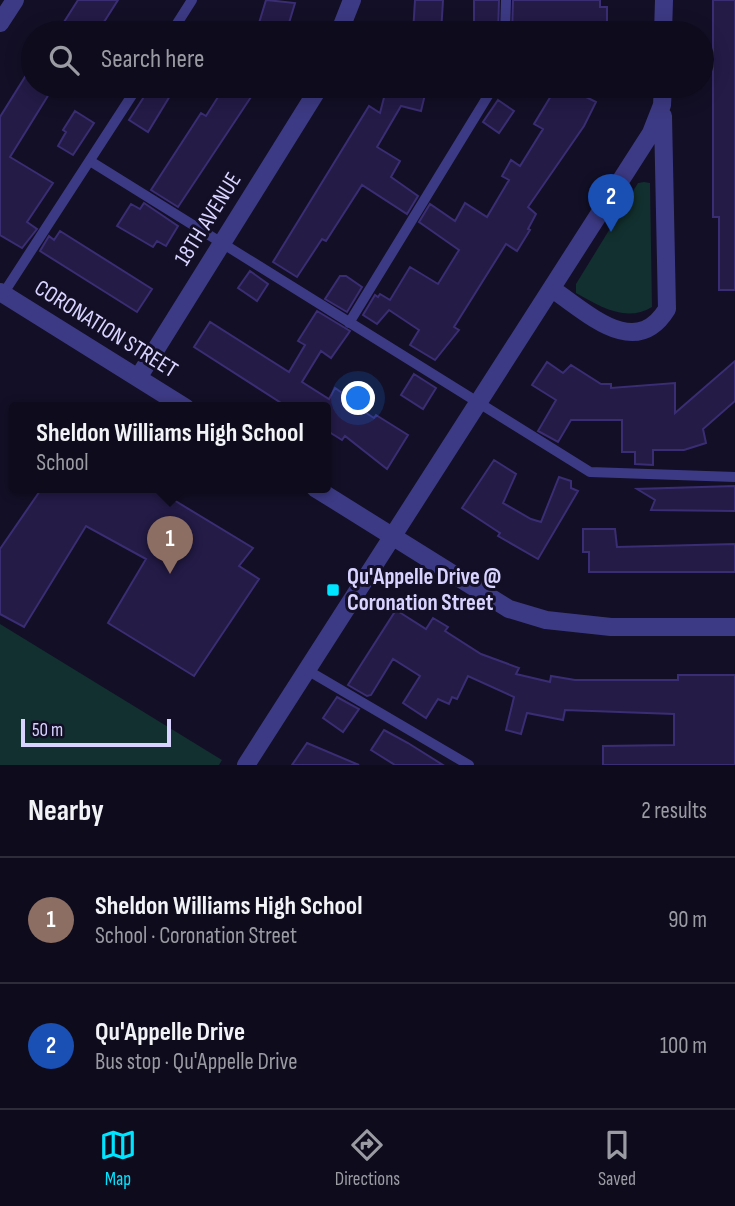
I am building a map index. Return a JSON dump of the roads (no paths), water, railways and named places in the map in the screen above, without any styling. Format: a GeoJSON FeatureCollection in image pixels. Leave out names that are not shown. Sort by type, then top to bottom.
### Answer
{"type":"FeatureCollection","features":[{"type":"Feature","properties":{"kind":"street"},"geometry":{"type":"LineString","coordinates":[[0,23],[15,0]]}},
{"type":"Feature","properties":{"kind":"street"},"geometry":{"type":"LineString","coordinates":[[344,21],[352,0]]}},
{"type":"Feature","properties":{"kind":"street"},"geometry":{"type":"LineString","coordinates":[[663,21],[664,0]]}},
{"type":"Feature","properties":{"kind":"street","name":"18TH AVENUE"},"geometry":{"type":"LineString","coordinates":[[138,378],[313,98]]}},
{"type":"Feature","properties":{"kind":"street"},"geometry":{"type":"LineString","coordinates":[[552,289],[618,332],[637,333],[656,326],[667,309],[663,98]]}},
{"type":"Feature","properties":{"kind":"street"},"geometry":{"type":"LineString","coordinates":[[246,765],[651,133],[663,105]]}},
{"type":"Feature","properties":{"kind":"street","name":"CORONATION STREET"},"geometry":{"type":"LineString","coordinates":[[2,293],[176,402]]}},
{"type":"Feature","properties":{"kind":"street"},"geometry":{"type":"LineString","coordinates":[[323,493],[509,609],[546,620],[611,627],[735,627]]}},
{"type":"Feature","properties":{"kind":"lane"},"geometry":{"type":"LineString","coordinates":[[179,21],[192,0]]}},
{"type":"Feature","properties":{"kind":"lane"},"geometry":{"type":"LineString","coordinates":[[505,21],[506,0]]}},
{"type":"Feature","properties":{"kind":"lane"},"geometry":{"type":"LineString","coordinates":[[2,293],[130,98]]}},
{"type":"Feature","properties":{"kind":"lane"},"geometry":{"type":"LineString","coordinates":[[349,323],[487,98]]}},
{"type":"Feature","properties":{"kind":"lane"},"geometry":{"type":"LineString","coordinates":[[90,162],[590,472],[735,477]]}},
{"type":"Feature","properties":{"kind":"lane"},"geometry":{"type":"LineString","coordinates":[[307,670],[469,765]]}},
{"type":"Feature","properties":{"kind":"place","name":"Qu'Appelle Drive"},"geometry":{"type":"Point","coordinates":[611,232]}},
{"type":"Feature","properties":{"kind":"place","name":"Sheldon Williams High School"},"geometry":{"type":"Point","coordinates":[170,574]}},
{"type":"Feature","properties":{"kind":"place","name":"Qu'Appelle Drive @ Coronation Street"},"geometry":{"type":"Point","coordinates":[333,590]}}]}
